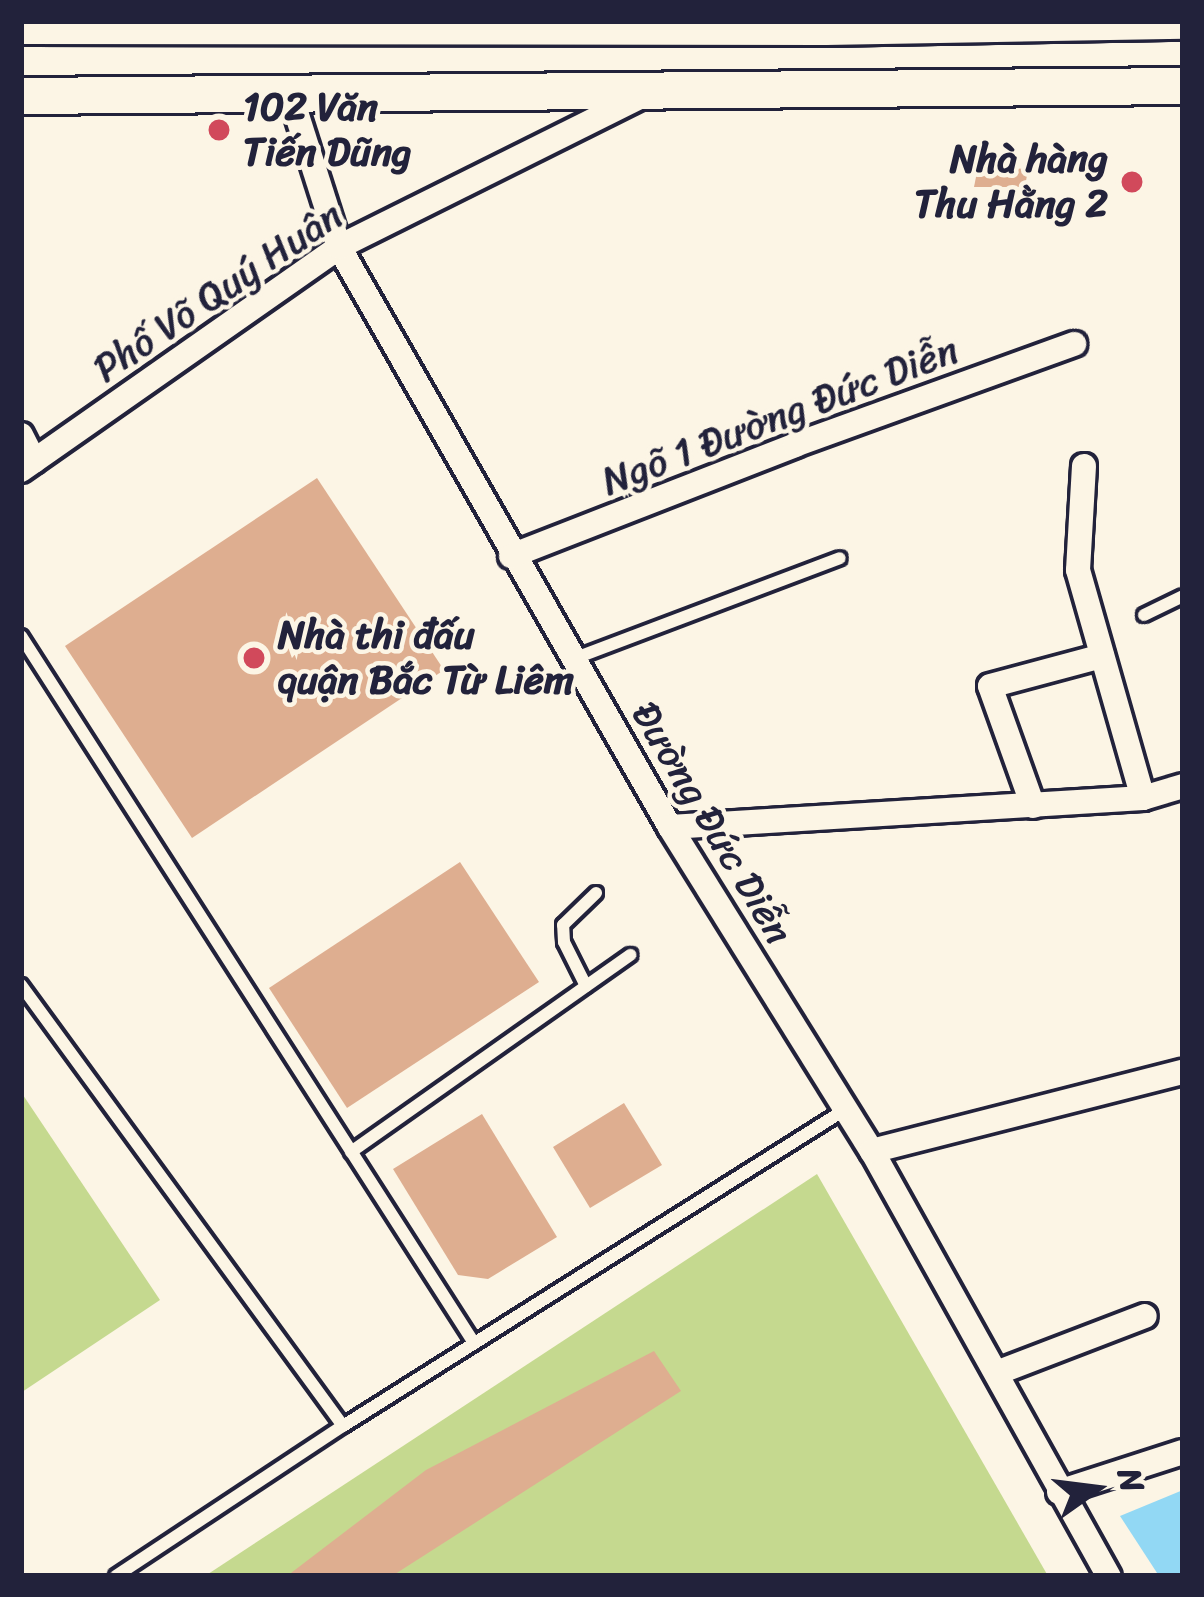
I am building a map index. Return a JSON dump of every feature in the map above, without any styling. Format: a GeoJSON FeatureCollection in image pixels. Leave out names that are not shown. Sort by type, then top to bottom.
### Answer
{"type":"FeatureCollection","features":[{"type":"Feature","properties":{"kind":"main road"},"geometry":{"type":"LineString","coordinates":[[21,26],[1183,21]]}},
{"type":"Feature","properties":{"kind":"main road"},"geometry":{"type":"LineString","coordinates":[[21,96],[289,90],[1183,86]]}},
{"type":"Feature","properties":{"kind":"street","name":"Đường Đức Diễn"},"geometry":{"type":"LineString","coordinates":[[289,90],[339,248],[670,827],[872,1151],[1109,1576]]}},
{"type":"Feature","properties":{"kind":"street","name":"Phố Võ Quý Huân"},"geometry":{"type":"LineString","coordinates":[[28,466],[339,248],[655,90]]}},
{"type":"Feature","properties":{"kind":"street","name":"Ngõ 1 Đường Đức Diễn"},"geometry":{"type":"LineString","coordinates":[[511,556],[795,445],[1075,344]]}},
{"type":"Feature","properties":{"kind":"street"},"geometry":{"type":"LineString","coordinates":[[21,434],[28,466]]}},
{"type":"Feature","properties":{"kind":"street"},"geometry":{"type":"LineString","coordinates":[[1084,466],[1078,570],[1143,798]]}},
{"type":"Feature","properties":{"kind":"street"},"geometry":{"type":"LineString","coordinates":[[1033,806],[990,686],[1102,656]]}},
{"type":"Feature","properties":{"kind":"street"},"geometry":{"type":"LineString","coordinates":[[670,827],[1143,798],[1183,786]]}},
{"type":"Feature","properties":{"kind":"street"},"geometry":{"type":"LineString","coordinates":[[872,1151],[1183,1072]]}},
{"type":"Feature","properties":{"kind":"street"},"geometry":{"type":"LineString","coordinates":[[998,1372],[1144,1316]]}},
{"type":"Feature","properties":{"kind":"street"},"geometry":{"type":"LineString","coordinates":[[1059,1492],[1183,1452]]}},
{"type":"Feature","properties":{"kind":"lane"},"geometry":{"type":"LineString","coordinates":[[572,660],[840,558]]}},
{"type":"Feature","properties":{"kind":"lane"},"geometry":{"type":"LineString","coordinates":[[1144,615],[1183,596]]}},
{"type":"Feature","properties":{"kind":"lane"},"geometry":{"type":"LineString","coordinates":[[21,636],[474,1343]]}},
{"type":"Feature","properties":{"kind":"lane"},"geometry":{"type":"LineString","coordinates":[[586,986],[564,943],[563,925],[596,893]]}},
{"type":"Feature","properties":{"kind":"lane"},"geometry":{"type":"LineString","coordinates":[[352,1152],[629,955]]}},
{"type":"Feature","properties":{"kind":"lane"},"geometry":{"type":"LineString","coordinates":[[21,985],[343,1426]]}},
{"type":"Feature","properties":{"kind":"lane"},"geometry":{"type":"LineString","coordinates":[[116,1576],[343,1426],[846,1109]]}},
{"type":"Feature","properties":{"kind":"green space"},"geometry":{"type":"Polygon","coordinates":[[[21,1092],[160,1300],[22,1392],[21,1391],[21,1092]]]}},
{"type":"Feature","properties":{"kind":"green space"},"geometry":{"type":"Polygon","coordinates":[[[817,1174],[1048,1576],[205,1576],[817,1174]]]}},
{"type":"Feature","properties":{"kind":"water"},"geometry":{"type":"Polygon","coordinates":[[[1183,1490],[1183,1576],[1159,1576],[1120,1516],[1183,1490]]]}},
{"type":"Feature","properties":{"kind":"building"},"geometry":{"type":"Polygon","coordinates":[[[978,167],[1028,169],[1025,187],[974,187],[978,167]]]}},
{"type":"Feature","properties":{"kind":"building","name":"Nhà thi đấu quận Bắc Từ Liêm"},"geometry":{"type":"Polygon","coordinates":[[[317,478],[444,670],[192,838],[65,646],[317,478]]]}},
{"type":"Feature","properties":{"kind":"building"},"geometry":{"type":"Polygon","coordinates":[[[460,862],[539,982],[347,1108],[269,988],[460,862]]]}},
{"type":"Feature","properties":{"kind":"building"},"geometry":{"type":"Polygon","coordinates":[[[624,1103],[662,1165],[590,1208],[553,1147],[624,1103]]]}},
{"type":"Feature","properties":{"kind":"building"},"geometry":{"type":"Polygon","coordinates":[[[482,1114],[557,1237],[488,1279],[458,1275],[393,1169],[482,1114]]]}},
{"type":"Feature","properties":{"kind":"building"},"geometry":{"type":"Polygon","coordinates":[[[654,1351],[681,1391],[392,1576],[287,1576],[426,1470],[654,1351]]]}},
{"type":"Feature","properties":{"kind":"place","name":"102 Văn Tiến Dũng"},"geometry":{"type":"Point","coordinates":[219,130]}},
{"type":"Feature","properties":{"kind":"place","name":"Nhà hàng Thu Hằng 2"},"geometry":{"type":"Point","coordinates":[1132,182]}},
{"type":"Feature","properties":{"kind":"place","name":"Nhà thi đấu quận Bắc Từ Liêm"},"geometry":{"type":"Point","coordinates":[254,658]}}]}
